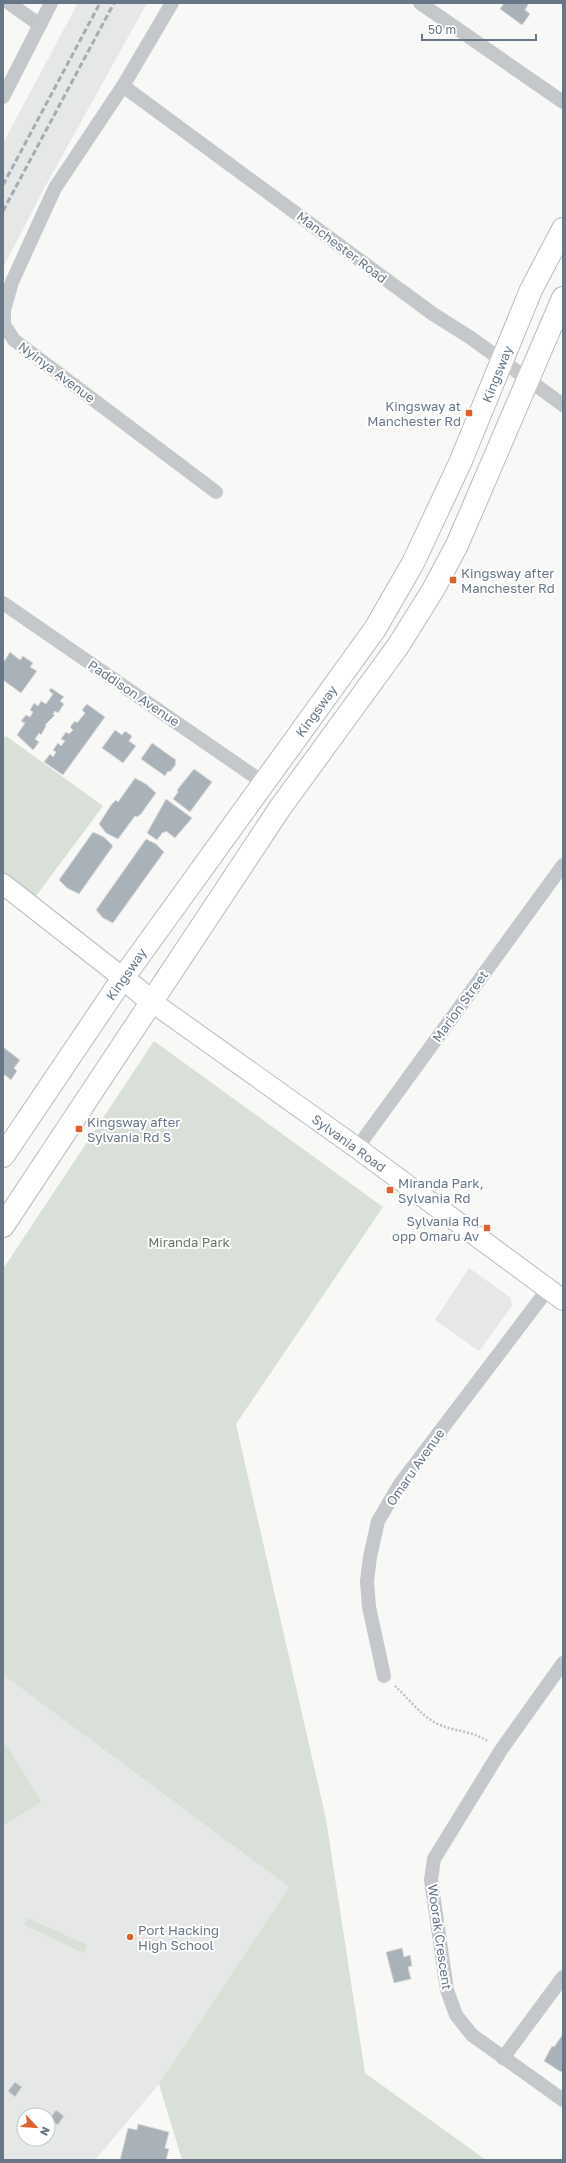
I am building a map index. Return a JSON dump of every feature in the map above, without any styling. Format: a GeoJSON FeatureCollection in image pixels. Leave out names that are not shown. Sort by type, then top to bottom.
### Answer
{"type":"FeatureCollection","features":[{"type":"Feature","properties":{"kind":"main road","name":"Kingsway"},"geometry":{"type":"LineString","coordinates":[[3,1156],[122,978],[375,629],[413,563],[460,463],[531,290],[563,229]]}},
{"type":"Feature","properties":{"kind":"main road"},"geometry":{"type":"LineString","coordinates":[[3,1226],[280,808],[398,646],[433,590],[457,544],[563,298]]}},
{"type":"Feature","properties":{"kind":"main road"},"geometry":{"type":"LineString","coordinates":[[122,978],[152,1002]]}},
{"type":"Feature","properties":{"kind":"street"},"geometry":{"type":"LineString","coordinates":[[9,3],[40,25]]}},
{"type":"Feature","properties":{"kind":"street"},"geometry":{"type":"LineString","coordinates":[[3,97],[51,3]]}},
{"type":"Feature","properties":{"kind":"street","name":"Nyinya Avenue"},"geometry":{"type":"LineString","coordinates":[[172,3],[123,86],[55,188],[12,282],[4,310],[4,325],[14,340],[216,492]]}},
{"type":"Feature","properties":{"kind":"street"},"geometry":{"type":"LineString","coordinates":[[420,3],[563,102]]}},
{"type":"Feature","properties":{"kind":"street","name":"Manchester Road"},"geometry":{"type":"LineString","coordinates":[[123,86],[433,314],[502,360],[527,380],[563,405]]}},
{"type":"Feature","properties":{"kind":"street","name":"Paddison Avenue"},"geometry":{"type":"LineString","coordinates":[[3,603],[264,783]]}},
{"type":"Feature","properties":{"kind":"street","name":"Marion Street"},"geometry":{"type":"LineString","coordinates":[[357,1148],[563,865]]}},
{"type":"Feature","properties":{"kind":"street"},"geometry":{"type":"LineString","coordinates":[[3,884],[122,978]]}},
{"type":"Feature","properties":{"kind":"street","name":"Sylvania Road"},"geometry":{"type":"LineString","coordinates":[[152,1002],[357,1148],[559,1295]]}},
{"type":"Feature","properties":{"kind":"street","name":"Omaru Avenue"},"geometry":{"type":"LineString","coordinates":[[384,1676],[370,1607],[367,1581],[370,1557],[378,1521],[400,1484],[559,1295]]}},
{"type":"Feature","properties":{"kind":"street","name":"Woorak Crescent"},"geometry":{"type":"LineString","coordinates":[[563,1663],[501,1750],[434,1859],[431,1880],[447,1990],[456,2015],[472,2036],[563,2100]]}},
{"type":"Feature","properties":{"kind":"street"},"geometry":{"type":"LineString","coordinates":[[503,2058],[563,1977]]}},
{"type":"Feature","properties":{"kind":"path"},"geometry":{"type":"LineString","coordinates":[[384,1676],[433,1722],[454,1730],[481,1736],[501,1750]]}},
{"type":"Feature","properties":{"kind":"shaded area"},"geometry":{"type":"Polygon","coordinates":[[[78,3],[147,3],[41,194],[3,268],[3,143],[78,3]]]}},
{"type":"Feature","properties":{"kind":"shaded area"},"geometry":{"type":"Polygon","coordinates":[[[469,1268],[511,1298],[512,1306],[479,1351],[435,1320],[469,1268]]]}},
{"type":"Feature","properties":{"kind":"shaded area","name":"Port Hacking High School"},"geometry":{"type":"Polygon","coordinates":[[[3,1675],[289,1887],[159,2084],[95,2160],[3,2160],[3,1675]]]}},
{"type":"Feature","properties":{"kind":"green space"},"geometry":{"type":"Polygon","coordinates":[[[6,736],[103,806],[30,904],[3,884],[3,739],[6,736]]]}},
{"type":"Feature","properties":{"kind":"green space","name":"Miranda Park"},"geometry":{"type":"Polygon","coordinates":[[[154,1041],[383,1207],[236,1424],[326,1819],[365,2073],[486,2160],[182,2160],[159,2084],[289,1887],[3,1675],[3,1269],[154,1041]]]}},
{"type":"Feature","properties":{"kind":"green space"},"geometry":{"type":"Polygon","coordinates":[[[5,1743],[41,1802],[3,1826],[3,1744],[5,1743]]]}},
{"type":"Feature","properties":{"kind":"green space"},"geometry":{"type":"Polygon","coordinates":[[[28,1918],[87,1945],[84,1953],[24,1925],[28,1918]]]}},
{"type":"Feature","properties":{"kind":"building"},"geometry":{"type":"Polygon","coordinates":[[[504,3],[529,3],[525,10],[530,14],[522,25],[500,9],[504,3]]]}},
{"type":"Feature","properties":{"kind":"building"},"geometry":{"type":"Polygon","coordinates":[[[10,652],[20,660],[23,656],[33,663],[30,667],[37,671],[21,693],[3,680],[3,663],[10,652]]]}},
{"type":"Feature","properties":{"kind":"building"},"geometry":{"type":"Polygon","coordinates":[[[51,688],[64,697],[60,701],[64,704],[58,713],[55,711],[53,714],[55,715],[45,725],[46,726],[41,735],[39,733],[35,739],[39,742],[33,750],[17,735],[25,723],[21,721],[26,715],[30,717],[33,712],[30,710],[34,703],[38,706],[41,701],[46,704],[53,694],[49,691],[51,688]]]}},
{"type":"Feature","properties":{"kind":"building"},"geometry":{"type":"Polygon","coordinates":[[[87,704],[105,717],[63,775],[44,762],[50,754],[53,757],[56,752],[53,750],[58,743],[61,746],[65,741],[61,739],[66,732],[69,734],[73,730],[70,727],[75,721],[77,723],[85,713],[82,710],[87,704]]]}},
{"type":"Feature","properties":{"kind":"building"},"geometry":{"type":"Polygon","coordinates":[[[115,730],[122,735],[125,731],[132,736],[129,741],[136,746],[123,763],[102,748],[115,730]]]}},
{"type":"Feature","properties":{"kind":"building"},"geometry":{"type":"Polygon","coordinates":[[[152,743],[176,760],[176,764],[165,776],[141,759],[152,743]]]}},
{"type":"Feature","properties":{"kind":"building"},"geometry":{"type":"Polygon","coordinates":[[[194,769],[212,782],[190,812],[173,799],[178,792],[177,790],[194,769]]]}},
{"type":"Feature","properties":{"kind":"building"},"geometry":{"type":"Polygon","coordinates":[[[135,778],[146,784],[156,793],[141,814],[137,817],[135,816],[118,839],[106,833],[99,824],[111,805],[116,800],[118,802],[135,778]]]}},
{"type":"Feature","properties":{"kind":"building"},"geometry":{"type":"Polygon","coordinates":[[[166,799],[192,818],[175,838],[166,831],[164,833],[163,832],[157,840],[147,833],[166,799]]]}},
{"type":"Feature","properties":{"kind":"building"},"geometry":{"type":"Polygon","coordinates":[[[93,832],[104,837],[113,846],[79,894],[67,888],[59,880],[93,832]]]}},
{"type":"Feature","properties":{"kind":"building"},"geometry":{"type":"Polygon","coordinates":[[[146,839],[156,844],[164,852],[113,923],[103,918],[96,910],[146,839]]]}},
{"type":"Feature","properties":{"kind":"building"},"geometry":{"type":"Polygon","coordinates":[[[3,1047],[20,1060],[14,1068],[17,1071],[11,1080],[5,1075],[3,1076],[3,1047]]]}},
{"type":"Feature","properties":{"kind":"building"},"geometry":{"type":"Polygon","coordinates":[[[402,1948],[404,1957],[410,1955],[412,1966],[408,1967],[411,1979],[394,1983],[386,1952],[402,1948]]]}},
{"type":"Feature","properties":{"kind":"building"},"geometry":{"type":"Polygon","coordinates":[[[563,2034],[563,2070],[561,2072],[544,2061],[552,2046],[554,2047],[563,2034]]]}},
{"type":"Feature","properties":{"kind":"building"},"geometry":{"type":"Polygon","coordinates":[[[15,2082],[22,2087],[15,2097],[8,2091],[15,2082]]]}},
{"type":"Feature","properties":{"kind":"building"},"geometry":{"type":"Polygon","coordinates":[[[56,2110],[64,2116],[58,2125],[56,2124],[56,2110]]]}},
{"type":"Feature","properties":{"kind":"building"},"geometry":{"type":"Polygon","coordinates":[[[138,2124],[169,2132],[165,2148],[169,2149],[166,2160],[120,2160],[128,2128],[137,2130],[138,2124]]]}},
{"type":"Feature","properties":{"kind":"railway"},"geometry":{"type":"LineString","coordinates":[[3,185],[100,3]]}},
{"type":"Feature","properties":{"kind":"railway"},"geometry":{"type":"LineString","coordinates":[[3,211],[114,3]]}},
{"type":"Feature","properties":{"kind":"place","name":"Kingsway at Manchester Rd"},"geometry":{"type":"Point","coordinates":[469,413]}},
{"type":"Feature","properties":{"kind":"place","name":"Kingsway after Manchester Rd"},"geometry":{"type":"Point","coordinates":[453,580]}},
{"type":"Feature","properties":{"kind":"place","name":"Kingsway after Sylvania Rd S"},"geometry":{"type":"Point","coordinates":[79,1129]}},
{"type":"Feature","properties":{"kind":"place","name":"Miranda Park, Sylvania Rd"},"geometry":{"type":"Point","coordinates":[390,1190]}},
{"type":"Feature","properties":{"kind":"place","name":"Sylvania Rd opp Omaru Av"},"geometry":{"type":"Point","coordinates":[487,1228]}},
{"type":"Feature","properties":{"kind":"place","name":"Port Hacking High School"},"geometry":{"type":"Point","coordinates":[130,1937]}}]}
